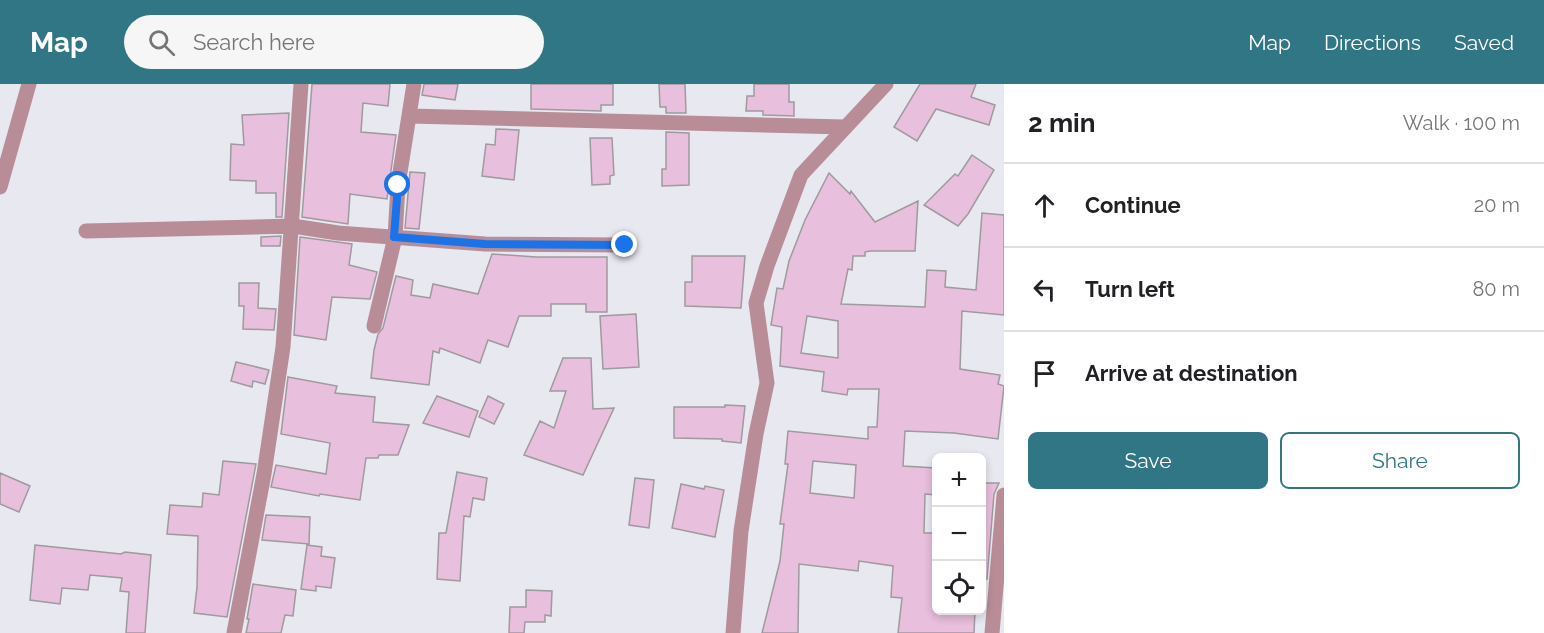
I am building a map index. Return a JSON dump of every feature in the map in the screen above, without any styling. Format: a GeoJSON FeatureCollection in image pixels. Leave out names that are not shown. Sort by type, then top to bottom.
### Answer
{"type":"FeatureCollection","features":[{"type":"Feature","properties":{"kind":"street"},"geometry":{"type":"LineString","coordinates":[[0,187],[29,84]]}},
{"type":"Feature","properties":{"kind":"street"},"geometry":{"type":"LineString","coordinates":[[234,633],[264,474],[283,347],[301,84]]}},
{"type":"Feature","properties":{"kind":"street"},"geometry":{"type":"LineString","coordinates":[[374,326],[394,237],[398,185],[414,84]]}},
{"type":"Feature","properties":{"kind":"street"},"geometry":{"type":"LineString","coordinates":[[733,633],[741,531],[756,434],[768,383],[756,303],[767,266],[801,174],[886,84]]}},
{"type":"Feature","properties":{"kind":"street"},"geometry":{"type":"LineString","coordinates":[[409,116],[845,127]]}},
{"type":"Feature","properties":{"kind":"street"},"geometry":{"type":"LineString","coordinates":[[86,231],[292,226],[338,233],[485,244],[625,245]]}},
{"type":"Feature","properties":{"kind":"street"},"geometry":{"type":"LineString","coordinates":[[992,633],[1004,495]]}},
{"type":"Feature","properties":{"kind":"building"},"geometry":{"type":"Polygon","coordinates":[[[312,84],[390,84],[388,106],[363,103],[361,132],[396,135],[387,199],[350,194],[348,224],[302,217],[312,84]]]}},
{"type":"Feature","properties":{"kind":"building"},"geometry":{"type":"Polygon","coordinates":[[[424,84],[458,84],[455,100],[422,95],[424,84]]]}},
{"type":"Feature","properties":{"kind":"building"},"geometry":{"type":"Polygon","coordinates":[[[531,84],[613,84],[613,105],[601,105],[601,111],[531,109],[531,84]]]}},
{"type":"Feature","properties":{"kind":"building"},"geometry":{"type":"Polygon","coordinates":[[[659,84],[685,84],[686,113],[666,113],[666,107],[660,107],[659,84]]]}},
{"type":"Feature","properties":{"kind":"building"},"geometry":{"type":"Polygon","coordinates":[[[754,84],[789,84],[789,102],[794,102],[794,116],[763,115],[763,111],[746,111],[747,96],[754,96],[754,84]]]}},
{"type":"Feature","properties":{"kind":"building"},"geometry":{"type":"Polygon","coordinates":[[[920,84],[976,84],[971,97],[995,105],[989,125],[936,109],[917,141],[894,127],[920,84]]]}},
{"type":"Feature","properties":{"kind":"building"},"geometry":{"type":"Polygon","coordinates":[[[289,113],[282,217],[276,217],[276,193],[256,193],[256,181],[230,180],[231,144],[244,145],[242,115],[289,113]]]}},
{"type":"Feature","properties":{"kind":"building"},"geometry":{"type":"Polygon","coordinates":[[[496,129],[519,130],[514,180],[482,176],[486,144],[495,145],[496,129]]]}},
{"type":"Feature","properties":{"kind":"building"},"geometry":{"type":"Polygon","coordinates":[[[666,132],[689,133],[689,185],[662,186],[662,169],[666,169],[666,132]]]}},
{"type":"Feature","properties":{"kind":"building"},"geometry":{"type":"Polygon","coordinates":[[[590,138],[612,138],[614,175],[610,176],[610,184],[592,185],[590,138]]]}},
{"type":"Feature","properties":{"kind":"building"},"geometry":{"type":"Polygon","coordinates":[[[972,155],[994,170],[968,214],[958,226],[924,205],[955,174],[958,176],[972,155]]]}},
{"type":"Feature","properties":{"kind":"building"},"geometry":{"type":"Polygon","coordinates":[[[410,172],[425,173],[419,229],[405,228],[410,172]]]}},
{"type":"Feature","properties":{"kind":"building"},"geometry":{"type":"Polygon","coordinates":[[[829,173],[850,194],[851,191],[875,222],[918,201],[915,251],[870,251],[865,252],[865,256],[853,256],[852,270],[848,269],[841,304],[925,307],[927,270],[946,271],[945,287],[976,290],[982,213],[1004,215],[1004,315],[962,311],[960,369],[1000,375],[998,384],[1004,386],[998,439],[954,433],[905,431],[903,466],[932,468],[932,495],[925,494],[924,533],[932,533],[932,615],[975,615],[974,633],[898,633],[902,598],[891,597],[893,566],[859,561],[858,571],[799,564],[798,633],[762,633],[780,561],[784,524],[780,524],[788,464],[785,464],[788,431],[868,439],[868,427],[877,427],[879,389],[848,389],[847,395],[822,391],[824,372],[780,366],[782,327],[771,325],[777,288],[783,289],[789,261],[805,220],[829,173]],[[807,316],[801,353],[838,358],[838,321],[807,316]],[[813,461],[810,493],[854,498],[856,465],[813,461]]]}},
{"type":"Feature","properties":{"kind":"building"},"geometry":{"type":"Polygon","coordinates":[[[281,236],[280,246],[261,246],[261,237],[281,236]]]}},
{"type":"Feature","properties":{"kind":"building"},"geometry":{"type":"Polygon","coordinates":[[[300,237],[352,244],[349,265],[377,272],[370,299],[332,297],[326,340],[294,335],[300,237]]]}},
{"type":"Feature","properties":{"kind":"building"},"geometry":{"type":"Polygon","coordinates":[[[492,254],[536,257],[607,257],[607,312],[586,312],[586,304],[551,304],[551,316],[519,316],[508,347],[488,340],[480,363],[440,348],[439,353],[433,351],[429,385],[371,378],[374,350],[378,334],[383,328],[396,276],[413,280],[411,295],[430,298],[433,284],[478,294],[492,254]]]}},
{"type":"Feature","properties":{"kind":"building"},"geometry":{"type":"Polygon","coordinates":[[[692,256],[745,256],[741,308],[685,306],[685,282],[692,282],[692,256]]]}},
{"type":"Feature","properties":{"kind":"building"},"geometry":{"type":"Polygon","coordinates":[[[239,283],[259,283],[258,308],[276,309],[274,330],[243,329],[244,306],[239,306],[239,283]]]}},
{"type":"Feature","properties":{"kind":"building"},"geometry":{"type":"Polygon","coordinates":[[[636,314],[639,367],[603,369],[600,316],[636,314]]]}},
{"type":"Feature","properties":{"kind":"building"},"geometry":{"type":"Polygon","coordinates":[[[563,358],[591,358],[593,409],[614,408],[583,475],[524,455],[540,421],[554,428],[566,391],[550,391],[563,358]]]}},
{"type":"Feature","properties":{"kind":"building"},"geometry":{"type":"Polygon","coordinates":[[[236,362],[269,370],[265,384],[253,381],[252,387],[231,381],[236,362]]]}},
{"type":"Feature","properties":{"kind":"building"},"geometry":{"type":"Polygon","coordinates":[[[288,377],[337,386],[335,393],[375,397],[373,422],[409,425],[398,455],[366,458],[360,500],[320,494],[319,496],[271,487],[276,465],[326,474],[330,443],[281,434],[288,377]]]}},
{"type":"Feature","properties":{"kind":"building"},"geometry":{"type":"Polygon","coordinates":[[[437,396],[478,411],[469,437],[423,423],[437,396]]]}},
{"type":"Feature","properties":{"kind":"building"},"geometry":{"type":"Polygon","coordinates":[[[488,396],[504,404],[494,424],[479,417],[488,396]]]}},
{"type":"Feature","properties":{"kind":"building"},"geometry":{"type":"Polygon","coordinates":[[[725,405],[745,406],[741,443],[722,441],[722,439],[674,438],[674,407],[725,407],[725,405]]]}},
{"type":"Feature","properties":{"kind":"building"},"geometry":{"type":"Polygon","coordinates":[[[223,461],[256,464],[227,617],[194,613],[198,536],[167,534],[170,505],[202,507],[203,493],[219,495],[223,461]]]}},
{"type":"Feature","properties":{"kind":"building"},"geometry":{"type":"Polygon","coordinates":[[[457,472],[487,478],[484,500],[473,498],[470,517],[464,516],[460,581],[437,579],[439,533],[446,533],[457,472]]]}},
{"type":"Feature","properties":{"kind":"building"},"geometry":{"type":"Polygon","coordinates":[[[0,473],[30,486],[19,512],[0,504],[0,473]]]}},
{"type":"Feature","properties":{"kind":"building"},"geometry":{"type":"Polygon","coordinates":[[[635,478],[654,480],[649,528],[629,525],[635,478]]]}},
{"type":"Feature","properties":{"kind":"building"},"geometry":{"type":"Polygon","coordinates":[[[986,483],[999,483],[994,494],[987,579],[986,483]]]}},
{"type":"Feature","properties":{"kind":"building"},"geometry":{"type":"Polygon","coordinates":[[[681,484],[724,490],[715,537],[672,528],[681,484]]]}},
{"type":"Feature","properties":{"kind":"building"},"geometry":{"type":"Polygon","coordinates":[[[266,515],[310,517],[309,544],[262,540],[266,515]]]}},
{"type":"Feature","properties":{"kind":"building"},"geometry":{"type":"Polygon","coordinates":[[[35,545],[151,555],[145,633],[126,633],[129,592],[120,591],[122,578],[90,575],[88,590],[62,588],[60,604],[30,600],[35,545]]]}},
{"type":"Feature","properties":{"kind":"building"},"geometry":{"type":"Polygon","coordinates":[[[307,545],[322,547],[321,556],[335,558],[331,588],[316,586],[316,591],[301,589],[307,545]]]}},
{"type":"Feature","properties":{"kind":"building"},"geometry":{"type":"Polygon","coordinates":[[[253,584],[296,590],[293,616],[285,615],[281,633],[246,633],[253,584]]]}},
{"type":"Feature","properties":{"kind":"building"},"geometry":{"type":"Polygon","coordinates":[[[526,590],[552,591],[551,616],[545,615],[545,622],[525,622],[524,633],[509,633],[510,607],[526,607],[526,590]]]}},
{"type":"Feature","properties":{"kind":"route"},"geometry":{"type":"LineString","coordinates":[[398,185],[394,237],[485,244],[625,245]]}}]}
